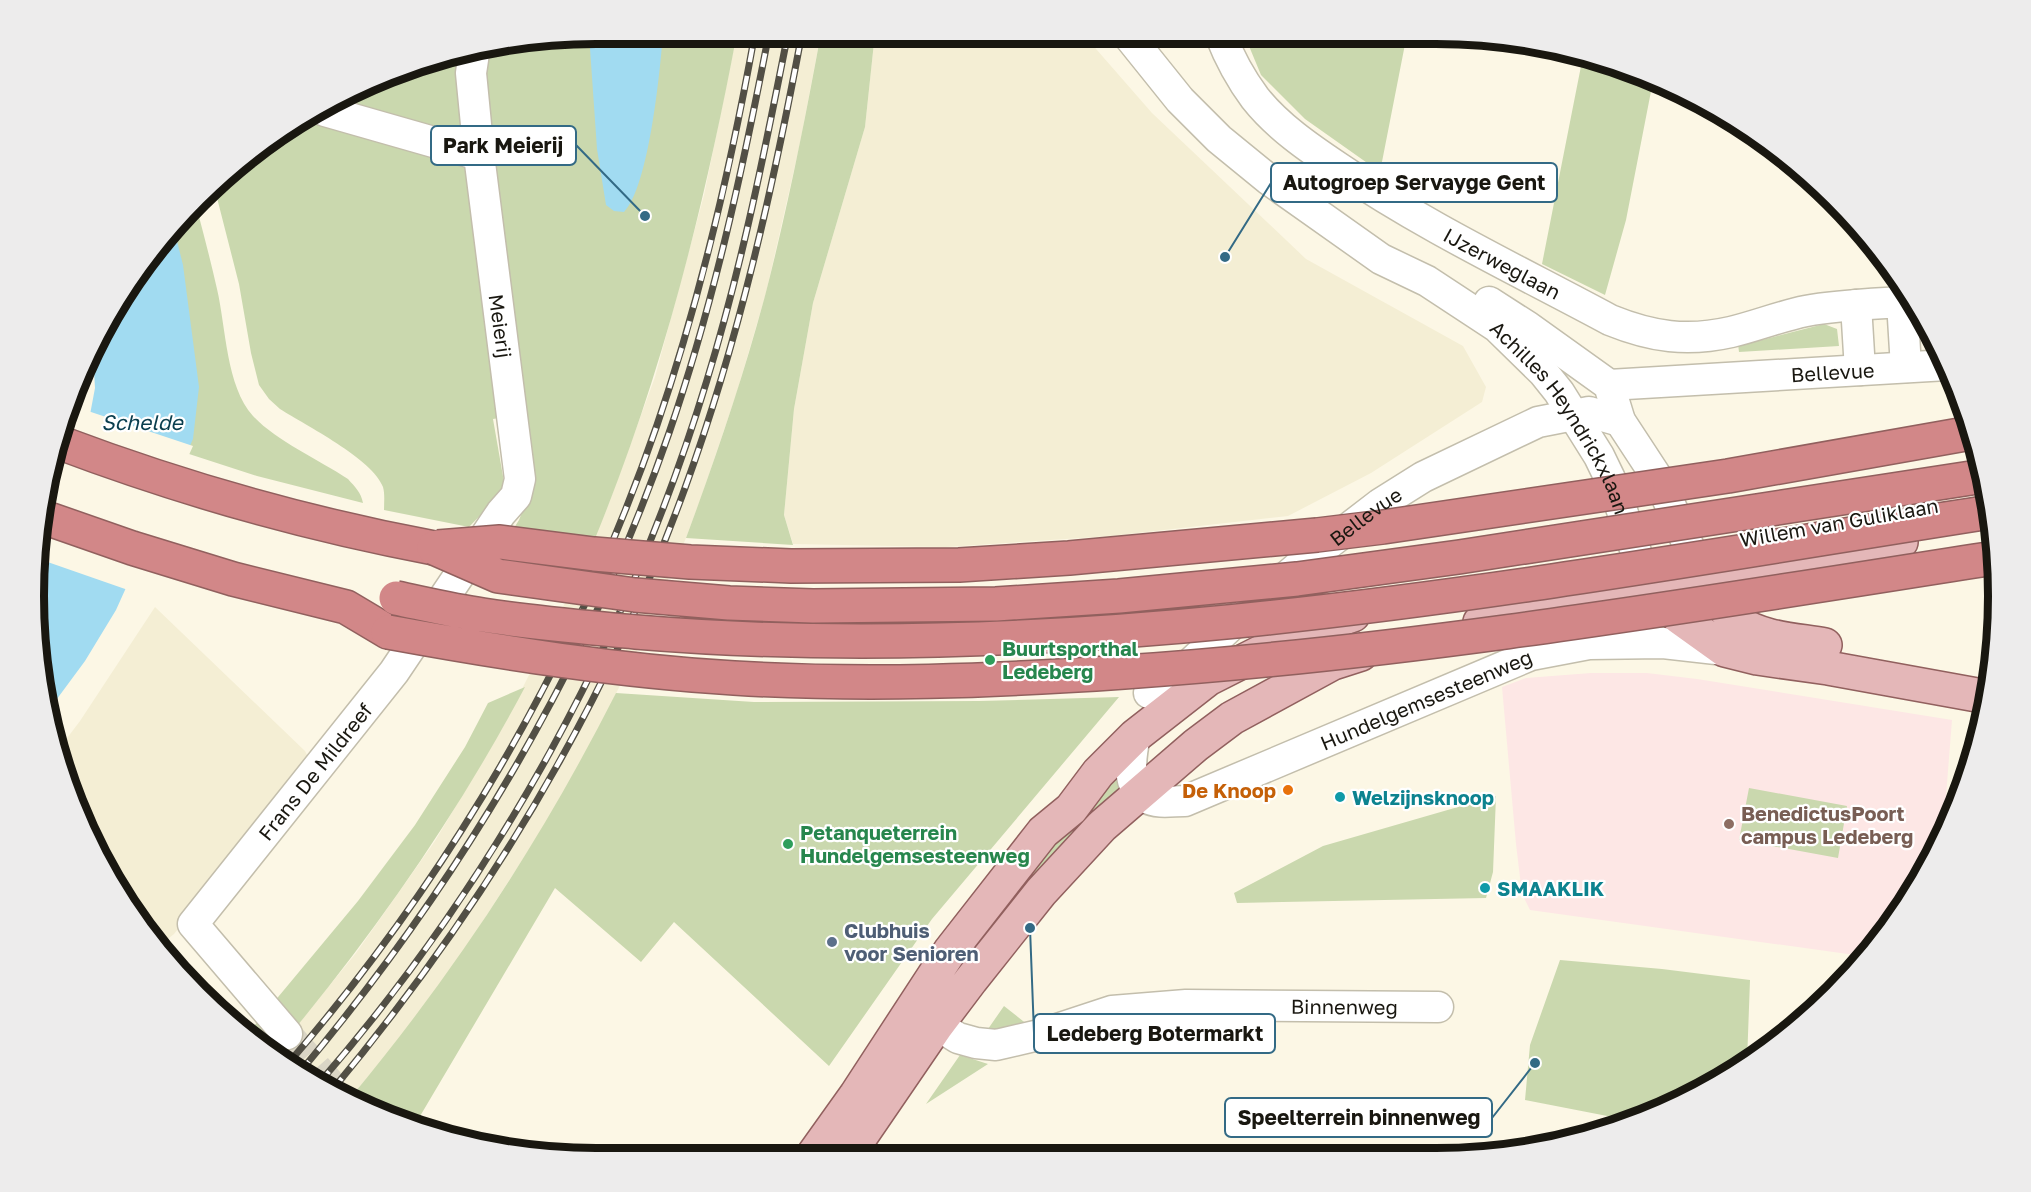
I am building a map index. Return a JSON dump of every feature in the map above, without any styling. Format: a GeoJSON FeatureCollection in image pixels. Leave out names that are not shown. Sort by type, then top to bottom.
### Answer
{"type":"FeatureCollection","features":[{"type":"Feature","properties":{"kind":"highway"},"geometry":{"type":"LineString","coordinates":[[434,548],[500,542],[594,554],[690,562],[791,566],[959,565],[1069,558],[1317,536],[1728,476],[1963,434]]}},
{"type":"Feature","properties":{"kind":"highway"},"geometry":{"type":"LineString","coordinates":[[65,444],[198,490],[272,511],[353,533],[434,548],[498,576],[647,596],[729,603],[813,606],[996,604],[1119,596],[1297,579],[1459,557],[1975,477]]}},
{"type":"Feature","properties":{"kind":"highway"},"geometry":{"type":"LineString","coordinates":[[346,607],[396,598],[482,615],[576,627],[730,639],[898,642],[1122,632],[1290,616],[1463,593],[1981,513]]}},
{"type":"Feature","properties":{"kind":"highway"},"geometry":{"type":"LineString","coordinates":[[49,519],[132,548],[233,579],[346,607],[388,632],[510,654],[583,664],[735,678],[817,681],[953,681],[1207,666],[1356,651],[1527,629],[1986,559]]}},
{"type":"Feature","properties":{"kind":"main road","name":"Willem van Guliklaan"},"geometry":{"type":"LineString","coordinates":[[1689,547],[1979,498]]}},
{"type":"Feature","properties":{"kind":"main road","name":"Willem van Guliklaan"},"geometry":{"type":"LineString","coordinates":[[1704,579],[1983,526]]}},
{"type":"Feature","properties":{"kind":"main road"},"geometry":{"type":"LineString","coordinates":[[818,1148],[856,1095],[950,951],[1043,832],[1071,809],[1098,773],[1134,736],[1208,679],[1291,637],[1369,609],[1497,578],[1689,547],[1704,579],[1738,622],[1754,631],[1982,676]]}},
{"type":"Feature","properties":{"kind":"main road","name":"Achilles Heyndrickxlaan"},"geometry":{"type":"LineString","coordinates":[[1637,555],[1653,587]]}},
{"type":"Feature","properties":{"kind":"main road"},"geometry":{"type":"LineString","coordinates":[[853,1148],[937,1025],[1041,892],[1102,826],[1140,792],[1232,718],[1332,663],[1401,641],[1487,620],[1704,579]]}},
{"type":"Feature","properties":{"kind":"main road","name":"Hundelgemsesteenweg"},"geometry":{"type":"LineString","coordinates":[[1653,587],[1679,617],[1725,650],[1978,695]]}},
{"type":"Feature","properties":{"kind":"street","name":"Achilles Heyndrickxlaan"},"geometry":{"type":"LineString","coordinates":[[1135,44],[1180,100],[1219,139],[1268,179],[1381,259],[1427,281],[1497,327],[1543,372],[1559,392],[1599,456],[1614,487],[1637,555]]}},
{"type":"Feature","properties":{"kind":"street","name":"IJzerweglaan"},"geometry":{"type":"LineString","coordinates":[[1224,44],[1230,60],[1256,99],[1284,128],[1319,155],[1423,220],[1610,320],[1637,331],[1670,338],[1704,337],[1731,332],[1805,311],[1902,302]]}},
{"type":"Feature","properties":{"kind":"street","name":"Meierij"},"geometry":{"type":"LineString","coordinates":[[473,57],[471,73],[479,155],[520,479],[516,496]]}},
{"type":"Feature","properties":{"kind":"street"},"geometry":{"type":"LineString","coordinates":[[330,112],[479,155]]}},
{"type":"Feature","properties":{"kind":"street","name":"Achilles Heyndrickxlaan"},"geometry":{"type":"LineString","coordinates":[[1427,281],[1475,294],[1504,311],[1609,385]]}},
{"type":"Feature","properties":{"kind":"street","name":"IJzerweglaan"},"geometry":{"type":"LineString","coordinates":[[1902,302],[1906,367]]}},
{"type":"Feature","properties":{"kind":"street"},"geometry":{"type":"LineString","coordinates":[[1856,305],[1860,370]]}},
{"type":"Feature","properties":{"kind":"street","name":"Bellevue"},"geometry":{"type":"LineString","coordinates":[[1609,385],[1937,366]]}},
{"type":"Feature","properties":{"kind":"street"},"geometry":{"type":"LineString","coordinates":[[1609,385],[1620,421],[1660,482],[1689,547]]}},
{"type":"Feature","properties":{"kind":"street","name":"Bellevue"},"geometry":{"type":"LineString","coordinates":[[1149,693],[1188,666],[1245,612],[1298,567],[1380,504],[1423,477],[1538,422],[1589,412],[1620,421]]}},
{"type":"Feature","properties":{"kind":"street","name":"Frans De Mildreef"},"geometry":{"type":"LineString","coordinates":[[287,1034],[193,924],[394,672],[501,513],[516,496]]}},
{"type":"Feature","properties":{"kind":"street","name":"Hundelgemsesteenweg"},"geometry":{"type":"LineString","coordinates":[[1140,792],[1147,799],[1163,802],[1185,801],[1531,655],[1589,644],[1663,643],[1725,650]]}},
{"type":"Feature","properties":{"kind":"street"},"geometry":{"type":"LineString","coordinates":[[1134,736],[1130,763],[1135,784],[1140,792]]}},
{"type":"Feature","properties":{"kind":"street","name":"Binnenweg"},"geometry":{"type":"LineString","coordinates":[[937,1025],[958,1038],[996,1045],[1039,1035],[1113,1011],[1186,1005],[1438,1007]]}},
{"type":"Feature","properties":{"kind":"shaded area"},"geometry":{"type":"Polygon","coordinates":[[[735,44],[819,44],[799,148],[766,293],[737,392],[686,538],[638,649],[595,736],[548,820],[467,946],[405,1032],[354,1093],[279,1048],[356,953],[435,841],[504,725],[569,595],[606,511],[655,377],[704,195],[735,44]]]}},
{"type":"Feature","properties":{"kind":"shaded area"},"geometry":{"type":"Polygon","coordinates":[[[874,44],[1092,44],[1152,113],[1306,259],[1463,346],[1486,387],[1482,402],[1371,473],[1288,516],[1111,536],[946,547],[793,544],[784,515],[794,409],[813,303],[865,127],[874,44]]]}},
{"type":"Feature","properties":{"kind":"shaded area"},"geometry":{"type":"Polygon","coordinates":[[[155,607],[305,751],[309,759],[307,765],[174,934],[165,941],[137,903],[100,840],[73,774],[63,743],[155,607]]]}},
{"type":"Feature","properties":{"kind":"shaded area","name":"BenedictusPoort campus Ledeberg"},"geometry":{"type":"Polygon","coordinates":[[[1591,673],[1647,673],[1952,720],[1945,807],[1931,840],[1894,903],[1854,955],[1530,910],[1522,894],[1502,687],[1526,678],[1591,673]]]}},
{"type":"Feature","properties":{"kind":"green space"},"geometry":{"type":"Polygon","coordinates":[[[596,44],[735,44],[710,163],[679,291],[640,417],[594,541],[514,528],[525,505],[518,415],[493,419],[504,482],[499,496],[469,527],[384,510],[383,487],[377,476],[366,465],[353,454],[280,409],[259,385],[239,284],[216,195],[289,137],[352,100],[418,73],[453,62],[524,48],[596,44]]]}},
{"type":"Feature","properties":{"kind":"green space"},"geometry":{"type":"Polygon","coordinates":[[[819,44],[874,44],[865,127],[813,303],[794,409],[784,515],[793,545],[686,538],[748,354],[766,292],[796,163],[819,44]]]}},
{"type":"Feature","properties":{"kind":"green space"},"geometry":{"type":"Polygon","coordinates":[[[1248,44],[1405,44],[1380,172],[1305,119],[1261,75],[1248,44]]]}},
{"type":"Feature","properties":{"kind":"green space"},"geometry":{"type":"Polygon","coordinates":[[[1582,63],[1652,88],[1626,220],[1605,295],[1542,264],[1582,63]]]}},
{"type":"Feature","properties":{"kind":"green space"},"geometry":{"type":"Polygon","coordinates":[[[198,213],[217,289],[232,373],[244,403],[262,425],[348,479],[359,493],[363,503],[257,476],[186,453],[175,239],[198,213]]]}},
{"type":"Feature","properties":{"kind":"green space"},"geometry":{"type":"Polygon","coordinates":[[[1824,324],[1837,329],[1839,346],[1739,352],[1738,344],[1824,324]]]}},
{"type":"Feature","properties":{"kind":"green space"},"geometry":{"type":"Polygon","coordinates":[[[525,687],[470,784],[409,877],[343,968],[279,1048],[252,1028],[358,901],[415,825],[465,747],[488,703],[525,687]]]}},
{"type":"Feature","properties":{"kind":"green space"},"geometry":{"type":"Polygon","coordinates":[[[616,693],[754,702],[979,701],[1119,697],[932,919],[829,1066],[674,922],[641,962],[555,888],[418,1119],[354,1093],[426,1002],[495,903],[588,747],[616,693]]]}},
{"type":"Feature","properties":{"kind":"green space"},"geometry":{"type":"Polygon","coordinates":[[[1119,760],[1130,791],[974,964],[964,957],[1119,760]]]}},
{"type":"Feature","properties":{"kind":"green space"},"geometry":{"type":"Polygon","coordinates":[[[1749,788],[1847,806],[1838,858],[1739,840],[1749,788]]]}},
{"type":"Feature","properties":{"kind":"green space"},"geometry":{"type":"Polygon","coordinates":[[[1496,796],[1493,872],[1486,898],[1237,903],[1234,893],[1323,846],[1496,796]]]}},
{"type":"Feature","properties":{"kind":"green space"},"geometry":{"type":"Polygon","coordinates":[[[1560,960],[1750,980],[1747,1051],[1679,1092],[1616,1118],[1525,1100],[1530,1045],[1560,960]]]}},
{"type":"Feature","properties":{"kind":"green space"},"geometry":{"type":"Polygon","coordinates":[[[1004,1006],[1028,1025],[997,1033],[988,1029],[1004,1006]]]}},
{"type":"Feature","properties":{"kind":"green space"},"geometry":{"type":"Polygon","coordinates":[[[960,1055],[988,1064],[926,1104],[960,1055]]]}},
{"type":"Feature","properties":{"kind":"water"},"geometry":{"type":"Polygon","coordinates":[[[590,44],[662,44],[647,154],[633,198],[624,212],[614,211],[606,205],[597,149],[590,44]]]}},
{"type":"Feature","properties":{"kind":"water","name":"Schelde"},"geometry":{"type":"Polygon","coordinates":[[[176,238],[183,265],[199,387],[193,439],[116,610],[85,661],[54,703],[45,632],[46,549],[68,493],[89,420],[95,388],[94,367],[100,352],[137,289],[176,238]]]}},
{"type":"Feature","properties":{"kind":"pier"},"geometry":{"type":"Polygon","coordinates":[[[88,411],[193,446],[128,590],[45,561],[47,539],[65,492],[88,411]]]}},
{"type":"Feature","properties":{"kind":"tunnel"},"geometry":{"type":"LineString","coordinates":[[287,1034],[324,1076]]}},
{"type":"Feature","properties":{"kind":"railway"},"geometry":{"type":"LineString","coordinates":[[293,1057],[401,920],[454,843],[547,682],[588,598],[657,425],[688,328],[714,231],[753,44]]}},
{"type":"Feature","properties":{"kind":"railway"},"geometry":{"type":"LineString","coordinates":[[306,1065],[358,1000],[413,925],[465,848],[514,769],[559,688],[600,605],[669,433],[700,335],[738,185],[767,44]]}},
{"type":"Feature","properties":{"kind":"railway"},"geometry":{"type":"LineString","coordinates":[[324,1077],[384,1004],[444,923],[499,839],[550,752],[597,662],[638,570],[675,476],[707,380],[752,208],[786,44]]}},
{"type":"Feature","properties":{"kind":"railway"},"geometry":{"type":"LineString","coordinates":[[337,1084],[440,951],[535,804],[578,728],[653,570],[685,488],[738,320],[779,149],[800,44]]}},
{"type":"Feature","properties":{"kind":"place","name":"Park Meierij"},"geometry":{"type":"Point","coordinates":[645,216]}},
{"type":"Feature","properties":{"kind":"place","name":"Autogroep Servayge Gent"},"geometry":{"type":"Point","coordinates":[1225,257]}},
{"type":"Feature","properties":{"kind":"place","name":"Buurtsporthal Ledeberg"},"geometry":{"type":"Point","coordinates":[990,660]}},
{"type":"Feature","properties":{"kind":"place","name":"De Knoop"},"geometry":{"type":"Point","coordinates":[1288,790]}},
{"type":"Feature","properties":{"kind":"place","name":"Welzijnsknoop"},"geometry":{"type":"Point","coordinates":[1340,797]}},
{"type":"Feature","properties":{"kind":"place","name":"BenedictusPoort campus Ledeberg"},"geometry":{"type":"Point","coordinates":[1729,824]}},
{"type":"Feature","properties":{"kind":"place","name":"Petanqueterrein Hundelgemsesteenweg"},"geometry":{"type":"Point","coordinates":[788,844]}},
{"type":"Feature","properties":{"kind":"place","name":"SMAAKLIK"},"geometry":{"type":"Point","coordinates":[1485,888]}},
{"type":"Feature","properties":{"kind":"place","name":"Ledeberg Botermarkt"},"geometry":{"type":"Point","coordinates":[1030,928]}},
{"type":"Feature","properties":{"kind":"place","name":"Clubhuis voor Senioren"},"geometry":{"type":"Point","coordinates":[832,942]}},
{"type":"Feature","properties":{"kind":"place","name":"Speelterrein binnenweg"},"geometry":{"type":"Point","coordinates":[1535,1063]}}]}
